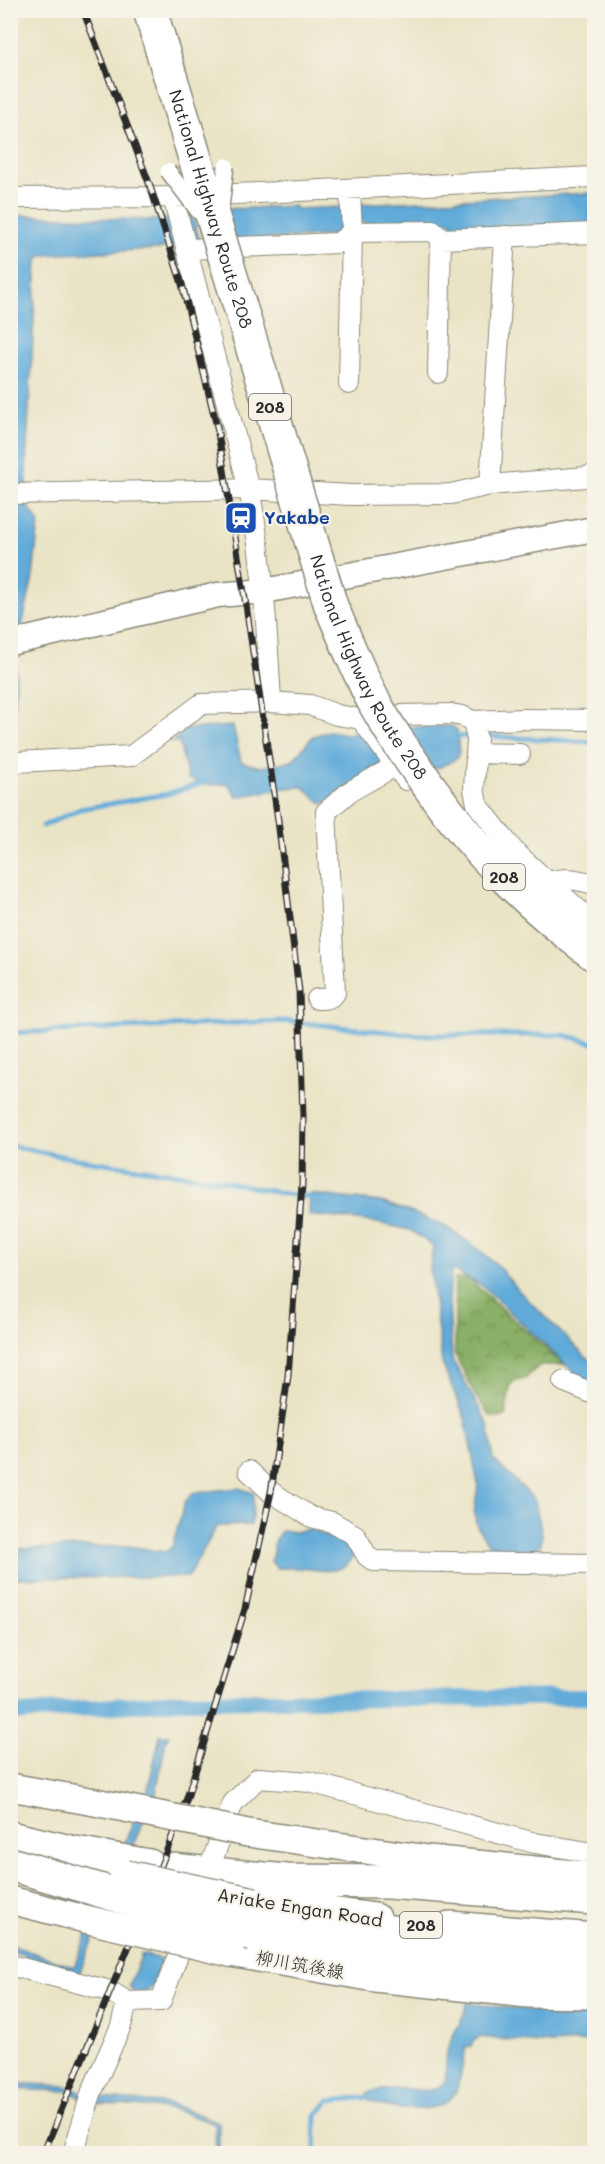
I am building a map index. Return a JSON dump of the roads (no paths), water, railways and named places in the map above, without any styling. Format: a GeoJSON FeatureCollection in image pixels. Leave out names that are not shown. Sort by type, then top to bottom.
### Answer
{"type":"FeatureCollection","features":[{"type":"Feature","properties":{"kind":"highway","name":"National Highway Route 208"},"geometry":{"type":"LineString","coordinates":[[150,10],[331,606],[356,665],[395,738],[409,776],[521,894],[594,954]]}},
{"type":"Feature","properties":{"kind":"highway"},"geometry":{"type":"LineString","coordinates":[[10,1838],[75,1853],[171,1870],[287,1881],[388,1882],[594,1898]]}},
{"type":"Feature","properties":{"kind":"highway","name":"Ariake Engan Road"},"geometry":{"type":"LineString","coordinates":[[10,1848],[136,1880],[248,1926]]}},
{"type":"Feature","properties":{"kind":"highway","name":"Ariake Engan Road"},"geometry":{"type":"LineString","coordinates":[[10,1858],[134,1889],[248,1926]]}},
{"type":"Feature","properties":{"kind":"highway"},"geometry":{"type":"LineString","coordinates":[[10,1864],[248,1926],[403,1957],[538,1967],[591,1949]]}},
{"type":"Feature","properties":{"kind":"main road"},"geometry":{"type":"LineString","coordinates":[[10,1787],[248,1833],[428,1859],[594,1876]]}},
{"type":"Feature","properties":{"kind":"main road","name":"柳川筑後線"},"geometry":{"type":"LineString","coordinates":[[10,1900],[81,1918],[248,1926],[375,1978],[528,1994],[594,1995]]}},
{"type":"Feature","properties":{"kind":"street"},"geometry":{"type":"LineString","coordinates":[[168,171],[199,212],[211,213],[221,208],[226,166]]}},
{"type":"Feature","properties":{"kind":"street"},"geometry":{"type":"LineString","coordinates":[[10,198],[175,203],[350,189],[594,177]]}},
{"type":"Feature","properties":{"kind":"street"},"geometry":{"type":"LineString","coordinates":[[349,384],[352,232],[350,189]]}},
{"type":"Feature","properties":{"kind":"street"},"geometry":{"type":"LineString","coordinates":[[175,203],[249,489],[258,536],[264,591],[271,702]]}},
{"type":"Feature","properties":{"kind":"street"},"geometry":{"type":"LineString","coordinates":[[188,249],[338,243],[352,232],[433,231],[441,239],[438,373]]}},
{"type":"Feature","properties":{"kind":"street"},"geometry":{"type":"LineString","coordinates":[[441,239],[594,233]]}},
{"type":"Feature","properties":{"kind":"street"},"geometry":{"type":"LineString","coordinates":[[490,485],[505,236]]}},
{"type":"Feature","properties":{"kind":"street"},"geometry":{"type":"LineString","coordinates":[[10,494],[249,489],[350,495],[451,494],[490,485],[576,478],[594,474]]}},
{"type":"Feature","properties":{"kind":"street"},"geometry":{"type":"LineString","coordinates":[[10,643],[218,595],[264,591],[594,529]]}},
{"type":"Feature","properties":{"kind":"street"},"geometry":{"type":"LineString","coordinates":[[16,762],[132,756],[201,704],[271,702],[310,705],[364,724],[409,776],[435,818],[483,843],[514,851],[594,924]]}},
{"type":"Feature","properties":{"kind":"street"},"geometry":{"type":"LineString","coordinates":[[364,724],[401,715],[451,714],[473,721],[594,720]]}},
{"type":"Feature","properties":{"kind":"street"},"geometry":{"type":"LineString","coordinates":[[473,721],[476,730],[474,796],[483,843],[541,926],[594,969]]}},
{"type":"Feature","properties":{"kind":"street"},"geometry":{"type":"LineString","coordinates":[[475,762],[520,754]]}},
{"type":"Feature","properties":{"kind":"street"},"geometry":{"type":"LineString","coordinates":[[317,999],[326,999],[335,993],[326,812],[348,792],[409,776]]}},
{"type":"Feature","properties":{"kind":"street"},"geometry":{"type":"LineString","coordinates":[[548,883],[556,879],[574,879],[594,884]]}},
{"type":"Feature","properties":{"kind":"street"},"geometry":{"type":"LineString","coordinates":[[563,1381],[594,1394]]}},
{"type":"Feature","properties":{"kind":"street"},"geometry":{"type":"LineString","coordinates":[[249,1471],[271,1492],[310,1517],[332,1522],[355,1535],[367,1556],[374,1561],[594,1564]]}},
{"type":"Feature","properties":{"kind":"street"},"geometry":{"type":"LineString","coordinates":[[211,1864],[233,1803],[258,1778],[309,1782],[535,1843],[594,1853]]}},
{"type":"Feature","properties":{"kind":"street"},"geometry":{"type":"LineString","coordinates":[[10,1965],[110,1991],[127,2002],[161,2001],[203,1885]]}},
{"type":"Feature","properties":{"kind":"street"},"geometry":{"type":"LineString","coordinates":[[73,2154],[92,2091],[122,2026],[127,2002]]}},
{"type":"Feature","properties":{"kind":"water"},"geometry":{"type":"Polygon","coordinates":[[[594,193],[594,224],[454,228],[452,222],[365,224],[359,219],[358,204],[594,193]]]}},
{"type":"Feature","properties":{"kind":"water"},"geometry":{"type":"Polygon","coordinates":[[[295,206],[295,209],[342,207],[343,224],[336,235],[236,241],[225,209],[295,206]]]}},
{"type":"Feature","properties":{"kind":"water"},"geometry":{"type":"Polygon","coordinates":[[[11,215],[152,220],[192,215],[200,241],[158,249],[43,255],[37,261],[26,465],[27,486],[11,486],[11,413],[18,255],[11,251],[11,215]]]}},
{"type":"Feature","properties":{"kind":"water"},"geometry":{"type":"Polygon","coordinates":[[[27,505],[39,522],[33,577],[22,626],[11,629],[11,506],[27,505]]]}},
{"type":"Feature","properties":{"kind":"water"},"geometry":{"type":"Polygon","coordinates":[[[15,653],[16,686],[11,735],[11,654],[15,653]]]}},
{"type":"Feature","properties":{"kind":"water"},"geometry":{"type":"Polygon","coordinates":[[[233,726],[241,762],[261,767],[292,761],[313,736],[330,731],[347,734],[410,727],[452,726],[457,730],[459,753],[456,759],[438,768],[372,771],[323,804],[303,787],[237,797],[228,784],[211,785],[188,779],[179,742],[172,742],[186,729],[233,726]]]}},
{"type":"Feature","properties":{"kind":"water"},"geometry":{"type":"Polygon","coordinates":[[[310,1194],[381,1202],[446,1227],[472,1244],[496,1264],[522,1294],[594,1365],[594,1388],[587,1385],[484,1287],[451,1269],[449,1301],[452,1359],[488,1424],[493,1459],[534,1499],[542,1533],[541,1544],[532,1554],[503,1557],[491,1549],[477,1526],[474,1514],[478,1484],[465,1418],[442,1363],[430,1268],[433,1246],[410,1230],[368,1221],[309,1215],[310,1194]]]}},
{"type":"Feature","properties":{"kind":"water"},"geometry":{"type":"Polygon","coordinates":[[[238,1488],[254,1493],[251,1525],[217,1526],[188,1577],[11,1578],[11,1549],[129,1546],[165,1552],[172,1547],[185,1502],[193,1493],[238,1488]]]}},
{"type":"Feature","properties":{"kind":"water"},"geometry":{"type":"Polygon","coordinates":[[[309,1529],[344,1544],[355,1555],[343,1567],[331,1570],[277,1568],[271,1561],[276,1538],[282,1530],[294,1532],[309,1529]]]}},
{"type":"Feature","properties":{"kind":"water"},"geometry":{"type":"Polygon","coordinates":[[[160,1735],[169,1735],[166,1740],[155,1799],[147,1794],[160,1735]]]}},
{"type":"Feature","properties":{"kind":"water"},"geometry":{"type":"Polygon","coordinates":[[[141,1806],[148,1811],[79,1974],[11,1951],[11,1945],[74,1967],[141,1806]]]}},
{"type":"Feature","properties":{"kind":"water"},"geometry":{"type":"Polygon","coordinates":[[[142,1954],[162,1959],[152,1987],[144,1993],[133,1991],[129,1986],[142,1954]]]}},
{"type":"Feature","properties":{"kind":"water"},"geometry":{"type":"Polygon","coordinates":[[[467,2003],[536,2011],[594,2012],[594,2041],[550,2044],[480,2037],[473,2041],[471,2046],[466,2047],[458,2087],[446,2102],[425,2109],[399,2109],[368,2100],[369,2092],[395,2089],[430,2090],[445,2082],[448,2048],[464,2015],[467,2003]]]}},
{"type":"Feature","properties":{"kind":"water"},"geometry":{"type":"Polygon","coordinates":[[[11,2083],[66,2086],[94,2097],[171,2104],[219,2122],[219,2153],[216,2153],[215,2124],[172,2109],[93,2103],[67,2091],[11,2089],[11,2083]]]}},
{"type":"Feature","properties":{"kind":"waterway"},"geometry":{"type":"LineString","coordinates":[[453,737],[470,736]]}},
{"type":"Feature","properties":{"kind":"waterway"},"geometry":{"type":"LineString","coordinates":[[484,736],[594,742]]}},
{"type":"Feature","properties":{"kind":"waterway"},"geometry":{"type":"LineString","coordinates":[[43,826],[80,809],[167,794],[209,781]]}},
{"type":"Feature","properties":{"kind":"waterway"},"geometry":{"type":"LineString","coordinates":[[10,1033],[285,1021],[415,1035],[564,1035],[594,1043]]}},
{"type":"Feature","properties":{"kind":"waterway"},"geometry":{"type":"LineString","coordinates":[[10,1145],[83,1160],[207,1178],[316,1198]]}},
{"type":"Feature","properties":{"kind":"waterway"},"geometry":{"type":"LineString","coordinates":[[10,1712],[23,1713],[180,1701],[594,1697]]}},
{"type":"Feature","properties":{"kind":"waterway"},"geometry":{"type":"LineString","coordinates":[[315,2154],[316,2116],[329,2101],[369,2097]]}},
{"type":"Feature","properties":{"kind":"railway"},"geometry":{"type":"LineString","coordinates":[[43,2154],[143,1912],[187,1798],[245,1609],[271,1492],[288,1376],[302,1185],[303,1117],[299,991],[278,820],[217,427],[182,284],[149,183],[83,10]]}},
{"type":"Feature","properties":{"kind":"place","name":"Yakabe"},"geometry":{"type":"Point","coordinates":[241,518]}}]}
